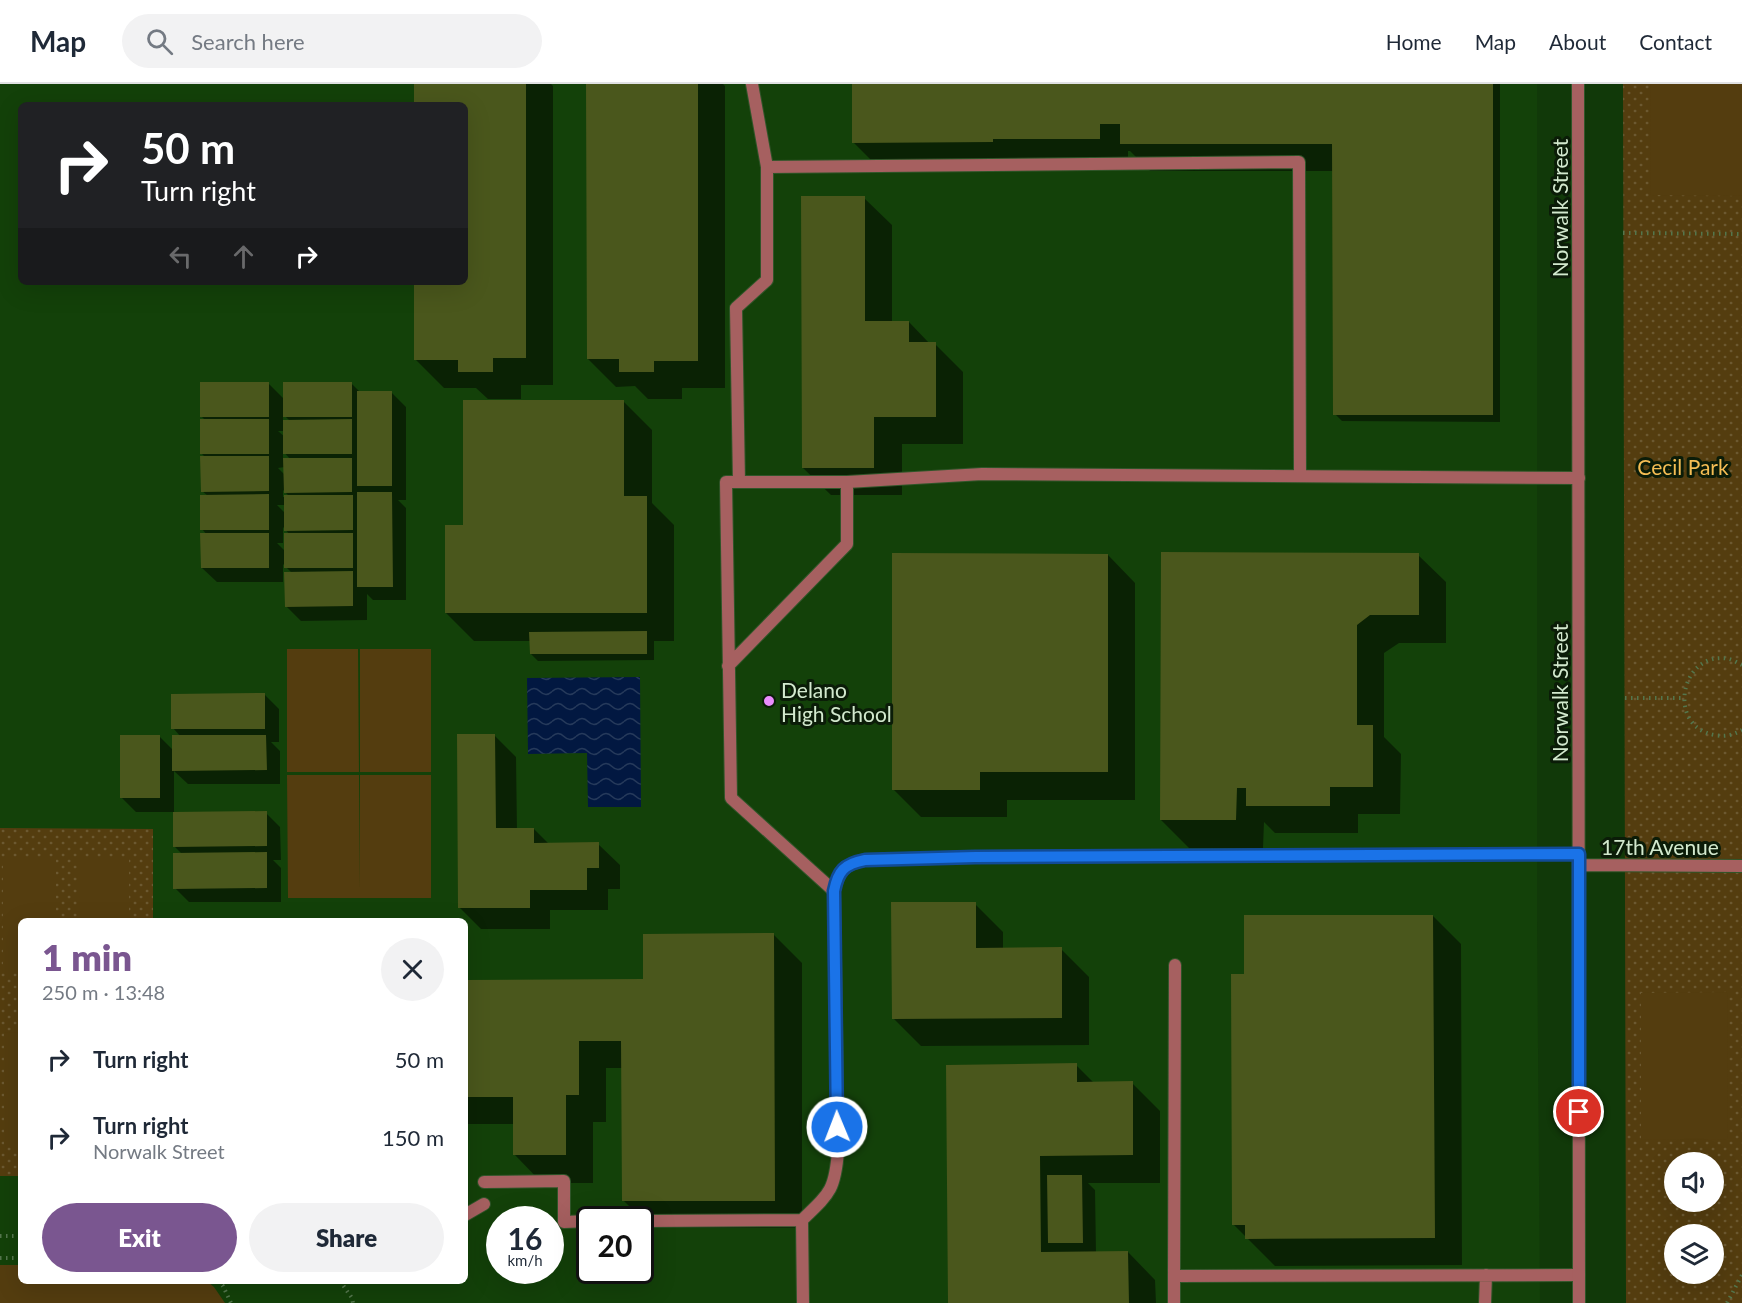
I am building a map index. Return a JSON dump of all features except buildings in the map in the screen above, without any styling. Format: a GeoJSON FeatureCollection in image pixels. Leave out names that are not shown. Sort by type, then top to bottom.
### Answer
{"type":"FeatureCollection","features":[{"type":"Feature","properties":{"kind":"street"},"geometry":{"type":"LineString","coordinates":[[739,482],[736,308],[766,280],[766,167],[752,84]]}},
{"type":"Feature","properties":{"kind":"street","name":"Norwalk Street"},"geometry":{"type":"LineString","coordinates":[[1578,84],[1579,1303]]}},
{"type":"Feature","properties":{"kind":"street"},"geometry":{"type":"LineString","coordinates":[[766,167],[1299,162],[1300,475]]}},
{"type":"Feature","properties":{"kind":"street"},"geometry":{"type":"LineString","coordinates":[[654,1221],[802,1220],[827,1196],[837,1169],[834,891],[731,798],[726,482],[847,482],[982,474],[1579,478]]}},
{"type":"Feature","properties":{"kind":"street"},"geometry":{"type":"LineString","coordinates":[[728,666],[847,544],[847,482]]}},
{"type":"Feature","properties":{"kind":"street","name":"17th Avenue"},"geometry":{"type":"LineString","coordinates":[[834,891],[839,874],[845,867],[865,860],[975,857],[1579,859],[1742,866]]}},
{"type":"Feature","properties":{"kind":"street"},"geometry":{"type":"LineString","coordinates":[[1174,1303],[1175,965]]}},
{"type":"Feature","properties":{"kind":"street"},"geometry":{"type":"LineString","coordinates":[[484,1182],[564,1181],[564,1221],[576,1221]]}},
{"type":"Feature","properties":{"kind":"street"},"geometry":{"type":"LineString","coordinates":[[468,1213],[484,1204]]}},
{"type":"Feature","properties":{"kind":"street"},"geometry":{"type":"LineString","coordinates":[[802,1220],[803,1303]]}},
{"type":"Feature","properties":{"kind":"street"},"geometry":{"type":"LineString","coordinates":[[1485,1303],[1486,1275]]}},
{"type":"Feature","properties":{"kind":"street"},"geometry":{"type":"LineString","coordinates":[[1174,1276],[1579,1275]]}},
{"type":"Feature","properties":{"kind":"path"},"geometry":{"type":"LineString","coordinates":[[1623,233],[1742,234]]}},
{"type":"Feature","properties":{"kind":"path"},"geometry":{"type":"LineString","coordinates":[[1742,665],[1729,659],[1716,659],[1703,663],[1686,683],[1684,698],[1687,713],[1699,729],[1723,736],[1742,730]]}},
{"type":"Feature","properties":{"kind":"path"},"geometry":{"type":"LineString","coordinates":[[1625,698],[1684,698]]}},
{"type":"Feature","properties":{"kind":"path"},"geometry":{"type":"LineString","coordinates":[[0,1236],[18,1236]]}},
{"type":"Feature","properties":{"kind":"path"},"geometry":{"type":"LineString","coordinates":[[0,1258],[18,1258]]}},
{"type":"Feature","properties":{"kind":"path"},"geometry":{"type":"LineString","coordinates":[[1727,1303],[1742,1275]]}},
{"type":"Feature","properties":{"kind":"path"},"geometry":{"type":"LineString","coordinates":[[221,1284],[231,1303]]}},
{"type":"Feature","properties":{"kind":"path"},"geometry":{"type":"LineString","coordinates":[[342,1284],[353,1303]]}},
{"type":"Feature","properties":{"kind":"shaded area","name":"Delano High School"},"geometry":{"type":"Polygon","coordinates":[[[0,84],[1537,84],[1537,921],[1540,1303],[0,1303],[0,84]]]}},
{"type":"Feature","properties":{"kind":"green space","name":"Cecil Park"},"geometry":{"type":"Polygon","coordinates":[[[1623,84],[1742,84],[1742,1303],[1626,1303],[1623,84]]]}},
{"type":"Feature","properties":{"kind":"green space"},"geometry":{"type":"Polygon","coordinates":[[[1650,84],[1742,84],[1742,196],[1651,195],[1650,84]]]}},
{"type":"Feature","properties":{"kind":"green space"},"geometry":{"type":"Polygon","coordinates":[[[287,649],[358,649],[359,772],[287,772],[287,649]]]}},
{"type":"Feature","properties":{"kind":"green space"},"geometry":{"type":"Polygon","coordinates":[[[360,649],[431,649],[431,772],[360,772],[360,649]]]}},
{"type":"Feature","properties":{"kind":"green space"},"geometry":{"type":"Polygon","coordinates":[[[287,775],[359,775],[360,890],[360,775],[431,775],[431,898],[288,898],[287,775]]]}},
{"type":"Feature","properties":{"kind":"green space"},"geometry":{"type":"Polygon","coordinates":[[[0,828],[153,829],[153,918],[18,918],[18,1176],[0,1176],[0,828]]]}},
{"type":"Feature","properties":{"kind":"green space"},"geometry":{"type":"Polygon","coordinates":[[[3,858],[56,858],[56,918],[18,918],[18,972],[3,972],[3,858]]]}},
{"type":"Feature","properties":{"kind":"green space"},"geometry":{"type":"Polygon","coordinates":[[[77,858],[129,858],[129,918],[77,918],[77,858]]]}},
{"type":"Feature","properties":{"kind":"green space"},"geometry":{"type":"Polygon","coordinates":[[[1727,992],[1728,1139],[1641,1140],[1641,993],[1727,992]]]}},
{"type":"Feature","properties":{"kind":"green space"},"geometry":{"type":"Polygon","coordinates":[[[18,1032],[18,1146],[4,1146],[4,1033],[18,1032]]]}},
{"type":"Feature","properties":{"kind":"green space"},"geometry":{"type":"Polygon","coordinates":[[[0,1265],[18,1265],[18,1284],[210,1284],[225,1303],[0,1303],[0,1265]]]}},
{"type":"Feature","properties":{"kind":"water"},"geometry":{"type":"Polygon","coordinates":[[[640,677],[641,807],[588,807],[587,753],[528,754],[527,678],[640,677]]]}},
{"type":"Feature","properties":{"kind":"place","name":"Delano High School"},"geometry":{"type":"Point","coordinates":[769,701]}},
{"type":"Feature","properties":{"kind":"route"},"geometry":{"type":"LineString","coordinates":[[837,1127],[834,891],[839,874],[854,862],[865,860],[975,857],[1579,854],[1579,1112]]}}]}
